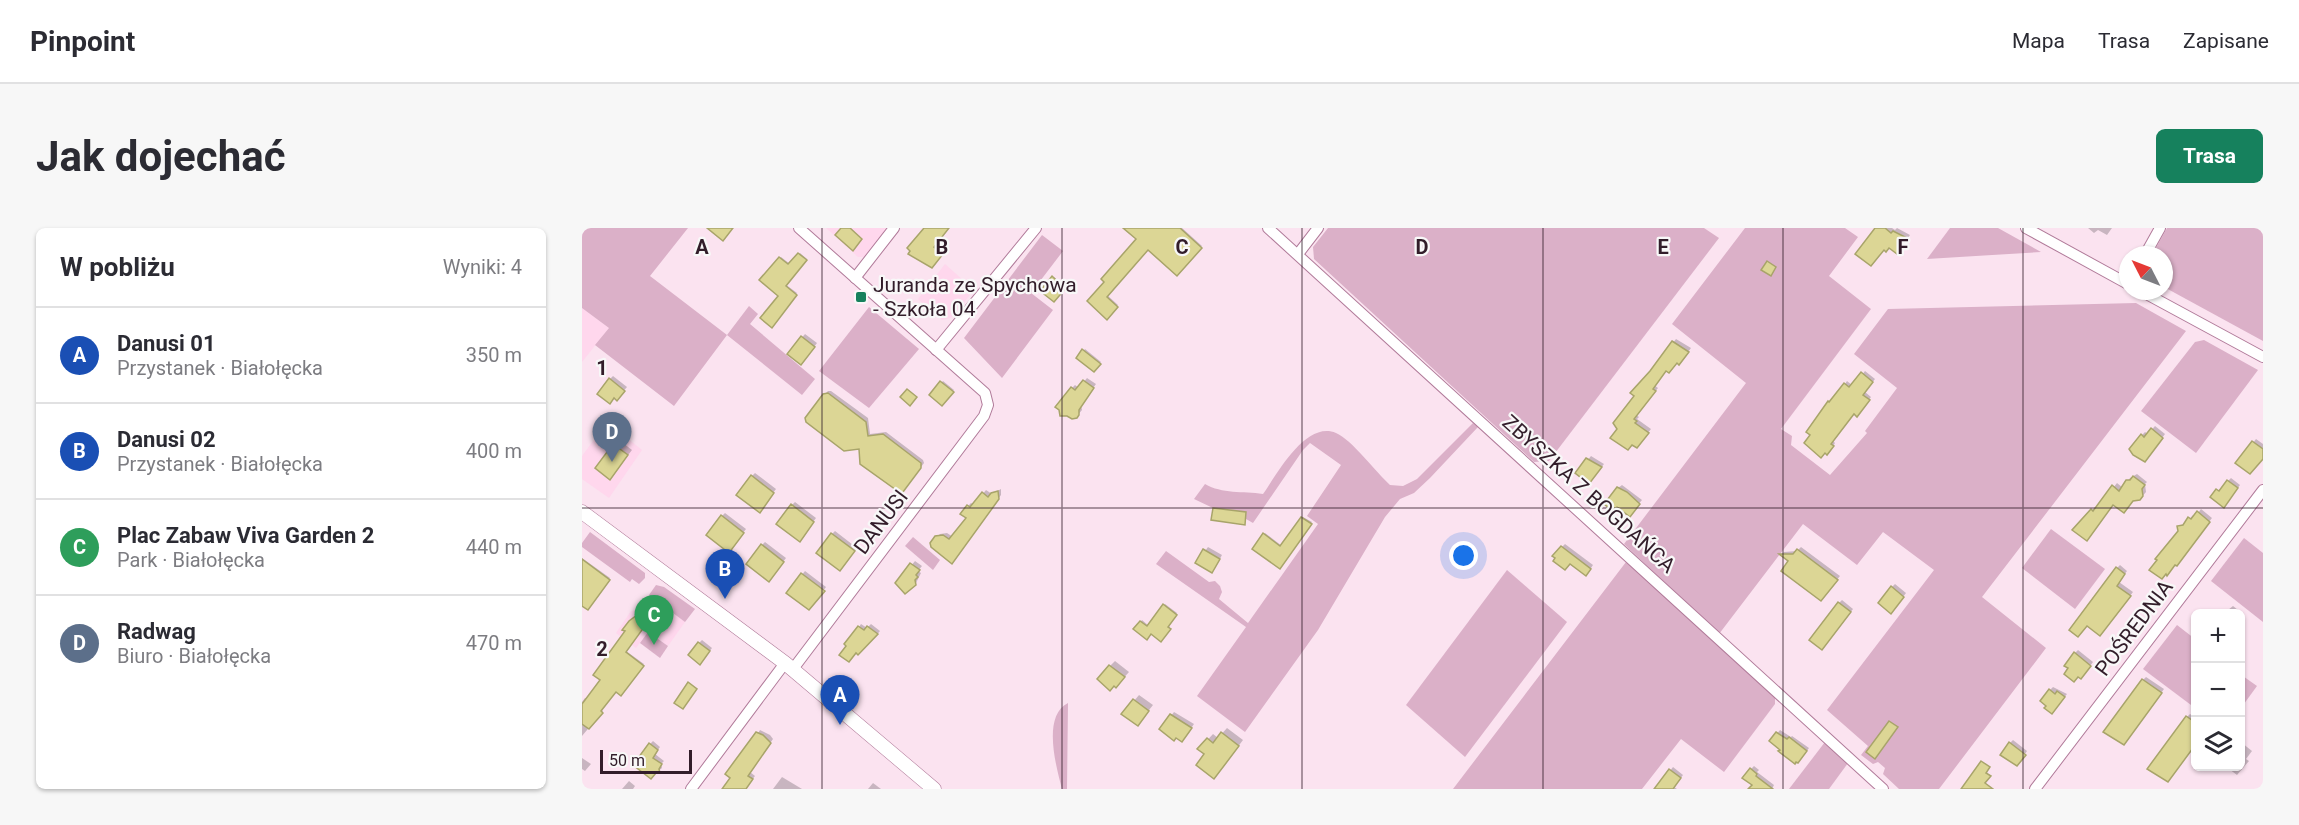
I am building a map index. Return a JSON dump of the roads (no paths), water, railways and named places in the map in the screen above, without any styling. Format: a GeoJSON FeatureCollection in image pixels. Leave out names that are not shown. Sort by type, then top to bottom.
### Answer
{"type":"FeatureCollection","features":[{"type":"Feature","properties":{"kind":"street"},"geometry":{"type":"LineString","coordinates":[[799,228],[936,350],[1036,228]]}},
{"type":"Feature","properties":{"kind":"street"},"geometry":{"type":"LineString","coordinates":[[855,278],[894,228]]}},
{"type":"Feature","properties":{"kind":"street","name":"ZBYSZKA Z BOGDAŃCA"},"geometry":{"type":"LineString","coordinates":[[1268,228],[1883,789]]}},
{"type":"Feature","properties":{"kind":"street"},"geometry":{"type":"LineString","coordinates":[[1298,254],[1318,228]]}},
{"type":"Feature","properties":{"kind":"street"},"geometry":{"type":"LineString","coordinates":[[2026,228],[2119,279]]}},
{"type":"Feature","properties":{"kind":"street"},"geometry":{"type":"LineString","coordinates":[[2150,246],[2160,228]]}},
{"type":"Feature","properties":{"kind":"street"},"geometry":{"type":"LineString","coordinates":[[2158,300],[2263,357]]}},
{"type":"Feature","properties":{"kind":"street","name":"DANUSI"},"geometry":{"type":"LineString","coordinates":[[691,789],[984,416],[988,405],[985,393],[936,350]]}},
{"type":"Feature","properties":{"kind":"street","name":"POŚREDNIA"},"geometry":{"type":"LineString","coordinates":[[2035,789],[2263,490]]}},
{"type":"Feature","properties":{"kind":"street"},"geometry":{"type":"LineString","coordinates":[[582,512],[789,666],[934,789]]}},
{"type":"Feature","properties":{"kind":"place","name":"Juranda ze Spychowa - Szkoła 04"},"geometry":{"type":"Point","coordinates":[861,297]}},
{"type":"Feature","properties":{"kind":"place","name":"Radwag"},"geometry":{"type":"Point","coordinates":[612,462]}},
{"type":"Feature","properties":{"kind":"place","name":"Danusi 02"},"geometry":{"type":"Point","coordinates":[725,599]}},
{"type":"Feature","properties":{"kind":"place","name":"Plac Zabaw Viva Garden 2"},"geometry":{"type":"Point","coordinates":[654,645]}},
{"type":"Feature","properties":{"kind":"place","name":"Danusi 01"},"geometry":{"type":"Point","coordinates":[840,725]}}]}
